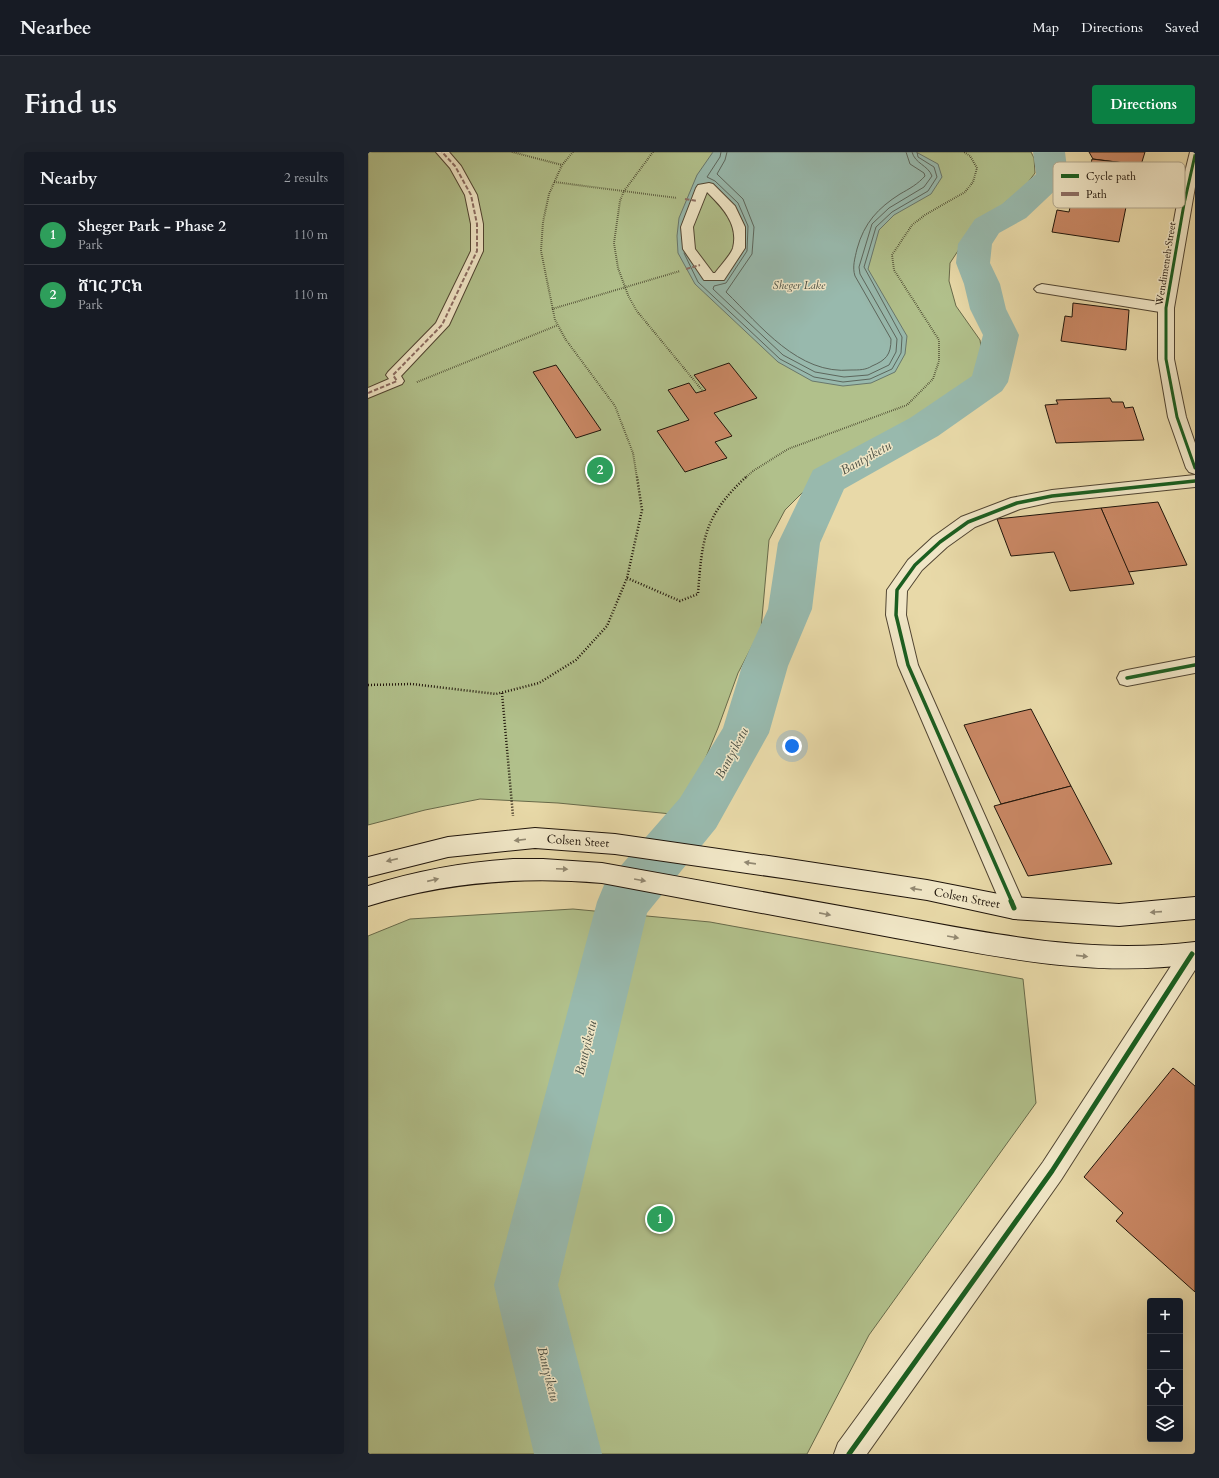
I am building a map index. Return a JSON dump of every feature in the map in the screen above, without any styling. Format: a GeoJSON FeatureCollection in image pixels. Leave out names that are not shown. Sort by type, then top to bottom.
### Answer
{"type":"FeatureCollection","features":[{"type":"Feature","properties":{"kind":"street"},"geometry":{"type":"LineString","coordinates":[[368,393],[397,381],[393,375],[442,325],[477,251],[477,224],[471,194],[455,166],[442,152]]}},
{"type":"Feature","properties":{"kind":"street","name":"Wendimeneh Street"},"geometry":{"type":"LineString","coordinates":[[1194,165],[1166,308],[1166,359],[1169,383],[1177,417],[1195,468]]}},
{"type":"Feature","properties":{"kind":"street"},"geometry":{"type":"LineString","coordinates":[[709,187],[731,209],[739,227],[739,248],[719,277],[709,277],[689,248],[687,227],[702,188],[709,187]]}},
{"type":"Feature","properties":{"kind":"street"},"geometry":{"type":"LineString","coordinates":[[1042,289],[1166,308]]}},
{"type":"Feature","properties":{"kind":"street"},"geometry":{"type":"LineString","coordinates":[[1014,908],[908,665],[896,615],[897,590],[915,565],[940,542],[968,522],[1017,503],[1052,496],[1195,481]]}},
{"type":"Feature","properties":{"kind":"street"},"geometry":{"type":"LineString","coordinates":[[1127,678],[1195,665]]}},
{"type":"Feature","properties":{"kind":"street","name":"Colsen Steet"},"geometry":{"type":"LineString","coordinates":[[368,867],[448,847],[535,838],[615,844],[789,869]]}},
{"type":"Feature","properties":{"kind":"street"},"geometry":{"type":"LineString","coordinates":[[368,896],[452,875],[554,869],[602,873],[1027,951],[1099,958],[1164,957],[1194,954]]}},
{"type":"Feature","properties":{"kind":"street","name":"Colsen Street"},"geometry":{"type":"LineString","coordinates":[[789,869],[927,890],[1014,908],[1119,915],[1195,908]]}},
{"type":"Feature","properties":{"kind":"street"},"geometry":{"type":"LineString","coordinates":[[849,1454],[1052,1172],[1194,954]]}},
{"type":"Feature","properties":{"kind":"path"},"geometry":{"type":"LineString","coordinates":[[512,152],[562,166]]}},
{"type":"Feature","properties":{"kind":"path"},"geometry":{"type":"LineString","coordinates":[[368,685],[412,684],[460,691],[496,694],[539,683],[576,660],[607,626],[627,578],[642,510],[633,454],[615,406],[566,340],[558,325],[552,309],[541,251],[543,222],[549,194],[562,166],[573,152]]}},
{"type":"Feature","properties":{"kind":"path"},"geometry":{"type":"LineString","coordinates":[[653,152],[624,191],[620,201],[614,243],[618,268],[630,300],[649,326],[702,390]]}},
{"type":"Feature","properties":{"kind":"path"},"geometry":{"type":"LineString","coordinates":[[627,578],[680,601],[698,594],[701,552],[709,523],[729,493],[753,471],[788,449],[907,405],[933,378],[939,361],[940,340],[894,270],[892,255],[912,225],[926,215],[966,192],[973,182],[976,168],[970,156],[964,152]]}},
{"type":"Feature","properties":{"kind":"path"},"geometry":{"type":"LineString","coordinates":[[554,182],[678,198]]}},
{"type":"Feature","properties":{"kind":"path"},"geometry":{"type":"LineString","coordinates":[[552,309],[686,269]]}},
{"type":"Feature","properties":{"kind":"path"},"geometry":{"type":"LineString","coordinates":[[412,384],[558,325]]}},
{"type":"Feature","properties":{"kind":"path"},"geometry":{"type":"LineString","coordinates":[[502,693],[515,840]]}},
{"type":"Feature","properties":{"kind":"green space"},"geometry":{"type":"Polygon","coordinates":[[[368,152],[1031,152],[1034,158],[1035,173],[1026,185],[971,231],[950,263],[949,281],[956,306],[980,340],[983,360],[976,382],[954,407],[859,450],[805,490],[785,510],[769,540],[761,629],[738,673],[718,728],[682,815],[558,803],[480,799],[425,810],[368,825],[368,152]]]}},
{"type":"Feature","properties":{"kind":"green space"},"geometry":{"type":"Polygon","coordinates":[[[573,909],[710,922],[1023,979],[1036,1103],[869,1335],[807,1454],[368,1454],[368,936],[410,919],[573,909]]]}},
{"type":"Feature","properties":{"kind":"water","name":"Sheger Lake"},"geometry":{"type":"Polygon","coordinates":[[[713,152],[916,152],[938,164],[942,177],[931,194],[894,215],[879,230],[868,269],[907,336],[905,354],[895,372],[871,383],[843,386],[812,381],[778,362],[695,284],[678,253],[677,236],[679,218],[697,175],[713,152]],[[709,187],[692,211],[689,248],[709,277],[719,277],[739,248],[739,227],[709,187]]]}},
{"type":"Feature","properties":{"kind":"building"},"geometry":{"type":"Polygon","coordinates":[[[1089,152],[1145,152],[1142,162],[1117,162],[1093,159],[1089,152]]]}},
{"type":"Feature","properties":{"kind":"building"},"geometry":{"type":"Polygon","coordinates":[[[1092,159],[1116,162],[1091,162],[1092,159]]]}},
{"type":"Feature","properties":{"kind":"building"},"geometry":{"type":"Polygon","coordinates":[[[1070,208],[1126,208],[1119,242],[1052,232],[1057,210],[1069,212],[1070,208]]]}},
{"type":"Feature","properties":{"kind":"building"},"geometry":{"type":"Polygon","coordinates":[[[1073,303],[1129,310],[1126,350],[1061,341],[1065,316],[1072,317],[1073,303]]]}},
{"type":"Feature","properties":{"kind":"building"},"geometry":{"type":"Polygon","coordinates":[[[729,363],[757,398],[714,413],[732,436],[715,442],[727,458],[685,472],[657,431],[689,420],[668,390],[689,383],[696,393],[706,390],[694,375],[729,363]]]}},
{"type":"Feature","properties":{"kind":"building"},"geometry":{"type":"Polygon","coordinates":[[[556,365],[601,430],[576,438],[533,372],[556,365]]]}},
{"type":"Feature","properties":{"kind":"building"},"geometry":{"type":"Polygon","coordinates":[[[1110,398],[1112,402],[1123,402],[1125,408],[1133,407],[1144,440],[1056,443],[1045,405],[1058,404],[1056,400],[1110,398]]]}},
{"type":"Feature","properties":{"kind":"building"},"geometry":{"type":"Polygon","coordinates":[[[1158,502],[1187,565],[1128,572],[1101,508],[1158,502]]]}},
{"type":"Feature","properties":{"kind":"building"},"geometry":{"type":"Polygon","coordinates":[[[1101,508],[1134,584],[1070,591],[1054,552],[1011,556],[997,519],[1101,508]]]}},
{"type":"Feature","properties":{"kind":"building"},"geometry":{"type":"Polygon","coordinates":[[[1031,709],[1071,786],[1001,804],[964,725],[1031,709]]]}},
{"type":"Feature","properties":{"kind":"building"},"geometry":{"type":"Polygon","coordinates":[[[1071,786],[1112,864],[1028,876],[994,806],[1071,786]]]}},
{"type":"Feature","properties":{"kind":"building"},"geometry":{"type":"Polygon","coordinates":[[[1173,1068],[1195,1086],[1195,1292],[1116,1221],[1123,1213],[1084,1177],[1173,1068]]]}},
{"type":"Feature","properties":{"kind":"waterway","name":"Bantyiketu"},"geometry":{"type":"LineString","coordinates":[[568,1454],[526,1285],[623,902],[698,813],[745,733],[765,666],[790,609],[799,543],[827,480],[924,427],[989,382],[1001,335],[988,309],[982,284],[973,263],[975,244],[987,226],[1014,211],[1052,176],[1049,152]]}},
{"type":"Feature","properties":{"kind":"marked path"},"geometry":{"type":"LineString","coordinates":[[368,393],[397,381],[393,375],[442,325],[477,251],[477,224],[471,195],[455,166],[442,152]]}},
{"type":"Feature","properties":{"kind":"marked path"},"geometry":{"type":"LineString","coordinates":[[685,199],[697,201]]}},
{"type":"Feature","properties":{"kind":"marked path"},"geometry":{"type":"LineString","coordinates":[[686,269],[700,265]]}},
{"type":"Feature","properties":{"kind":"cycle path"},"geometry":{"type":"LineString","coordinates":[[1185,200],[1195,155]]}},
{"type":"Feature","properties":{"kind":"cycle path"},"geometry":{"type":"LineString","coordinates":[[1183,208],[1166,308],[1166,359],[1177,417],[1195,468]]}},
{"type":"Feature","properties":{"kind":"cycle path"},"geometry":{"type":"LineString","coordinates":[[1014,908],[908,665],[896,615],[897,590],[915,565],[940,542],[968,522],[1017,503],[1052,496],[1195,481]]}},
{"type":"Feature","properties":{"kind":"cycle path"},"geometry":{"type":"LineString","coordinates":[[1127,678],[1195,665]]}},
{"type":"Feature","properties":{"kind":"cycle path"},"geometry":{"type":"LineString","coordinates":[[849,1454],[1052,1171],[1192,954]]}},
{"type":"Feature","properties":{"kind":"place","name":"ሸገር ፓርክ"},"geometry":{"type":"Point","coordinates":[600,470]}},
{"type":"Feature","properties":{"kind":"place","name":"Sheger Park - Phase 2"},"geometry":{"type":"Point","coordinates":[660,1219]}}]}
